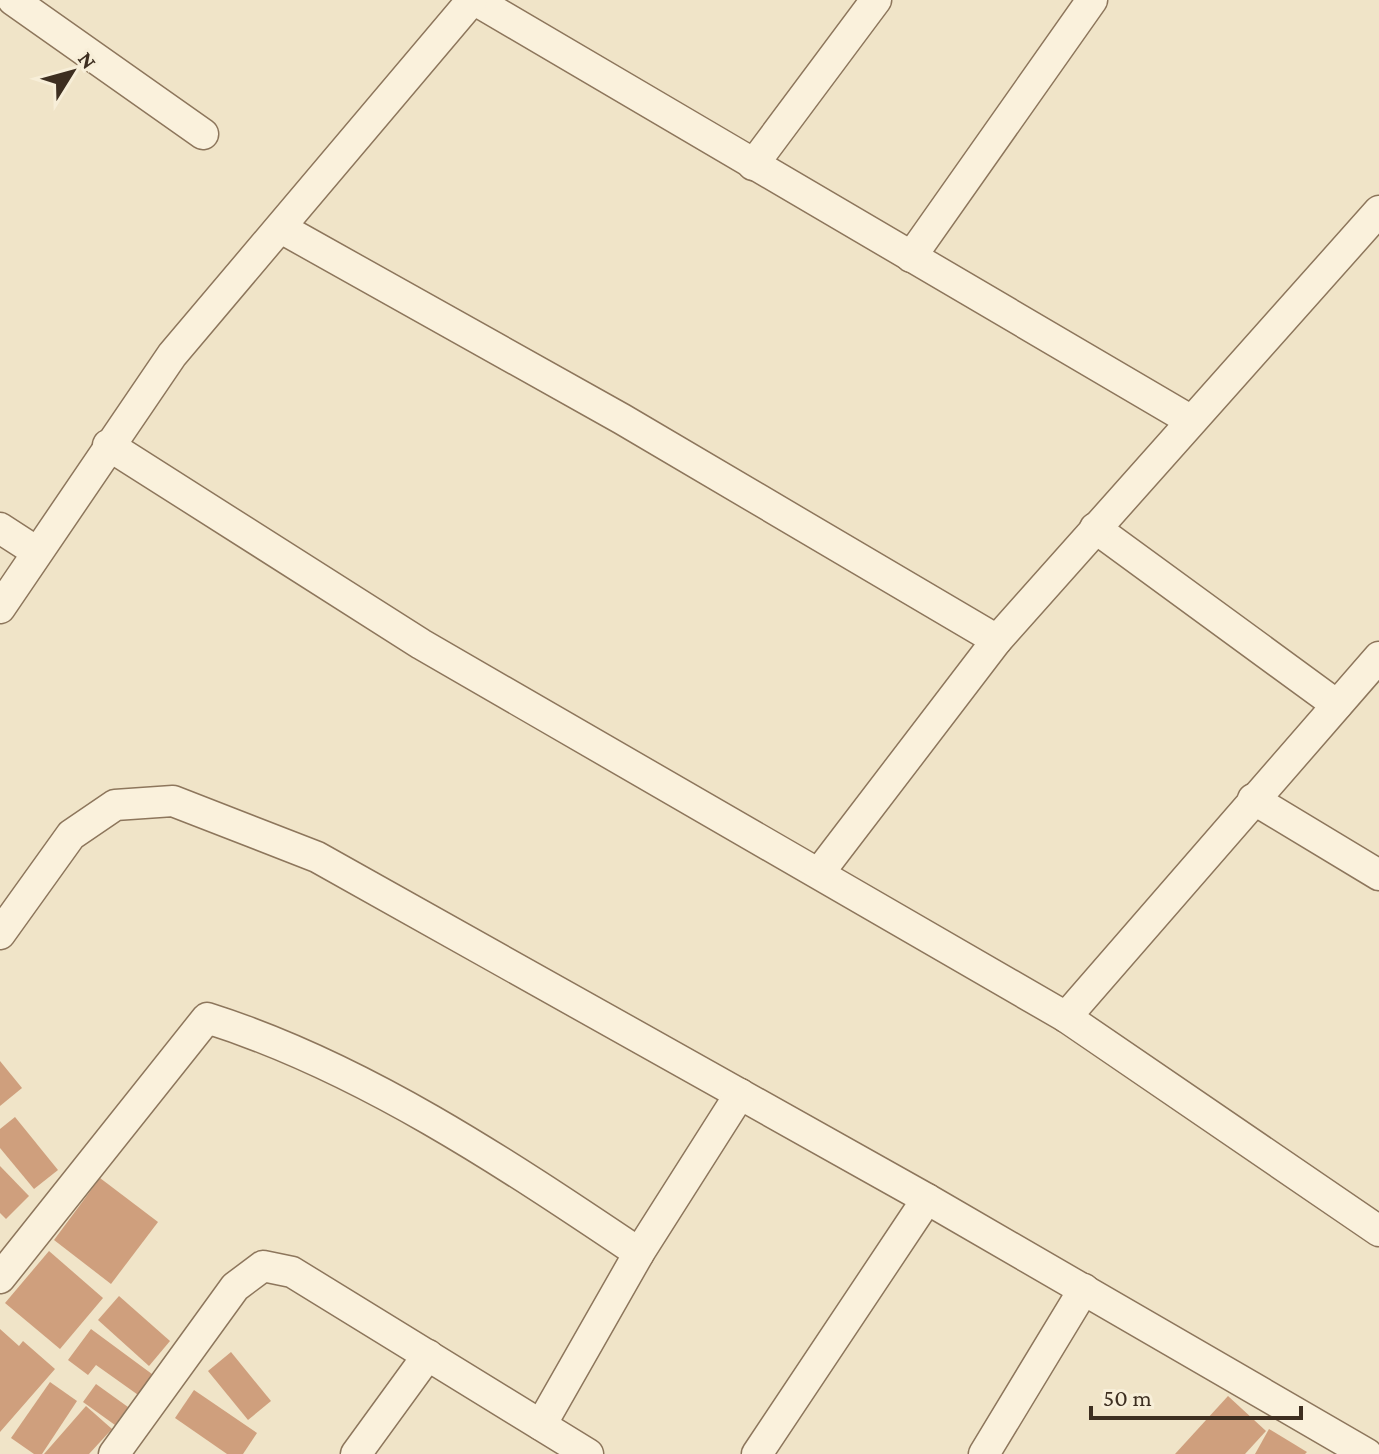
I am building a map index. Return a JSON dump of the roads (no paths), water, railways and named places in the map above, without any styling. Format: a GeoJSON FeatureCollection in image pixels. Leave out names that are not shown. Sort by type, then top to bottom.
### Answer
{"type":"FeatureCollection","features":[{"type":"Feature","properties":{"kind":"street"},"geometry":{"type":"LineString","coordinates":[[13,0],[203,134]]}},
{"type":"Feature","properties":{"kind":"street"},"geometry":{"type":"LineString","coordinates":[[0,608],[172,355],[474,0],[1190,420]]}},
{"type":"Feature","properties":{"kind":"street"},"geometry":{"type":"LineString","coordinates":[[753,165],[876,0]]}},
{"type":"Feature","properties":{"kind":"street"},"geometry":{"type":"LineString","coordinates":[[911,257],[1092,0]]}},
{"type":"Feature","properties":{"kind":"street"},"geometry":{"type":"LineString","coordinates":[[819,873],[997,640],[1379,211]]}},
{"type":"Feature","properties":{"kind":"street"},"geometry":{"type":"LineString","coordinates":[[281,228],[622,419],[997,640]]}},
{"type":"Feature","properties":{"kind":"street"},"geometry":{"type":"LineString","coordinates":[[108,445],[421,644],[1066,1017],[1379,1231]]}},
{"type":"Feature","properties":{"kind":"street"},"geometry":{"type":"LineString","coordinates":[[0,528],[37,552]]}},
{"type":"Feature","properties":{"kind":"street"},"geometry":{"type":"LineString","coordinates":[[1095,528],[1337,705]]}},
{"type":"Feature","properties":{"kind":"street"},"geometry":{"type":"LineString","coordinates":[[1066,1017],[1379,657]]}},
{"type":"Feature","properties":{"kind":"street"},"geometry":{"type":"LineString","coordinates":[[1253,799],[1379,875]]}},
{"type":"Feature","properties":{"kind":"street"},"geometry":{"type":"LineString","coordinates":[[0,934],[71,835],[115,805],[173,801],[317,857],[927,1199],[1367,1454]]}},
{"type":"Feature","properties":{"kind":"street"},"geometry":{"type":"LineString","coordinates":[[0,1278],[207,1018],[358,1082],[529,1180],[639,1253]]}},
{"type":"Feature","properties":{"kind":"street"},"geometry":{"type":"LineString","coordinates":[[541,1425],[639,1253],[740,1094]]}},
{"type":"Feature","properties":{"kind":"street"},"geometry":{"type":"LineString","coordinates":[[757,1454],[927,1199]]}},
{"type":"Feature","properties":{"kind":"street"},"geometry":{"type":"LineString","coordinates":[[114,1454],[235,1287],[263,1266],[292,1272],[588,1454]]}},
{"type":"Feature","properties":{"kind":"street"},"geometry":{"type":"LineString","coordinates":[[984,1454],[1084,1289]]}},
{"type":"Feature","properties":{"kind":"street"},"geometry":{"type":"LineString","coordinates":[[356,1454],[428,1355]]}}]}
